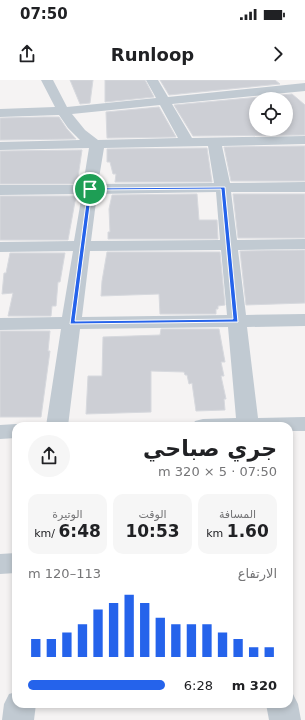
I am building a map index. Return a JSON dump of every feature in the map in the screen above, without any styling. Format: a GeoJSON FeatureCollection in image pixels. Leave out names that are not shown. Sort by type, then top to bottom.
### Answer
{"type":"FeatureCollection","features":[{"type":"Feature","properties":{"kind":"street"},"geometry":{"type":"LineString","coordinates":[[47,80],[63,111],[81,134],[87,140],[97,145]]}},
{"type":"Feature","properties":{"kind":"street"},"geometry":{"type":"LineString","coordinates":[[152,80],[188,142]]}},
{"type":"Feature","properties":{"kind":"street"},"geometry":{"type":"LineString","coordinates":[[249,80],[259,92]]}},
{"type":"Feature","properties":{"kind":"street"},"geometry":{"type":"LineString","coordinates":[[278,92],[305,87]]}},
{"type":"Feature","properties":{"kind":"street"},"geometry":{"type":"LineString","coordinates":[[0,113],[63,111],[249,96]]}},
{"type":"Feature","properties":{"kind":"street"},"geometry":{"type":"LineString","coordinates":[[293,133],[301,140]]}},
{"type":"Feature","properties":{"kind":"street"},"geometry":{"type":"LineString","coordinates":[[0,146],[301,140]]}},
{"type":"Feature","properties":{"kind":"street"},"geometry":{"type":"LineString","coordinates":[[214,142],[223,188],[248,422]]}},
{"type":"Feature","properties":{"kind":"street"},"geometry":{"type":"LineString","coordinates":[[58,422],[72,323],[81,245],[97,145]]}},
{"type":"Feature","properties":{"kind":"street"},"geometry":{"type":"LineString","coordinates":[[0,190],[305,187]]}},
{"type":"Feature","properties":{"kind":"street"},"geometry":{"type":"LineString","coordinates":[[0,247],[81,245],[305,244]]}},
{"type":"Feature","properties":{"kind":"street"},"geometry":{"type":"LineString","coordinates":[[0,324],[305,320]]}},
{"type":"Feature","properties":{"kind":"street"},"geometry":{"type":"LineString","coordinates":[[293,424],[305,424]]}},
{"type":"Feature","properties":{"kind":"street"},"geometry":{"type":"LineString","coordinates":[[0,432],[12,431]]}},
{"type":"Feature","properties":{"kind":"street"},"geometry":{"type":"LineString","coordinates":[[0,564],[12,563]]}},
{"type":"Feature","properties":{"kind":"street"},"geometry":{"type":"LineString","coordinates":[[18,720],[20,708]]}},
{"type":"Feature","properties":{"kind":"street"},"geometry":{"type":"LineString","coordinates":[[283,708],[285,720]]}},
{"type":"Feature","properties":{"kind":"building"},"geometry":{"type":"Polygon","coordinates":[[[70,80],[93,80],[90,103],[80,104],[70,80]]]}},
{"type":"Feature","properties":{"kind":"building"},"geometry":{"type":"Polygon","coordinates":[[[105,80],[145,80],[154,97],[105,102],[105,80]]]}},
{"type":"Feature","properties":{"kind":"building"},"geometry":{"type":"Polygon","coordinates":[[[160,80],[275,80],[280,84],[169,95],[160,80]]]}},
{"type":"Feature","properties":{"kind":"building"},"geometry":{"type":"Polygon","coordinates":[[[293,95],[305,105],[305,135],[293,135],[293,95]]]}},
{"type":"Feature","properties":{"kind":"building"},"geometry":{"type":"Polygon","coordinates":[[[249,98],[249,136],[193,136],[174,105],[249,98]]]}},
{"type":"Feature","properties":{"kind":"building"},"geometry":{"type":"Polygon","coordinates":[[[159,107],[176,137],[107,138],[106,112],[159,107]]]}},
{"type":"Feature","properties":{"kind":"building"},"geometry":{"type":"Polygon","coordinates":[[[59,117],[76,139],[0,140],[0,118],[59,117]]]}},
{"type":"Feature","properties":{"kind":"building"},"geometry":{"type":"Polygon","coordinates":[[[305,146],[305,181],[231,181],[224,147],[305,146]]]}},
{"type":"Feature","properties":{"kind":"building"},"geometry":{"type":"Polygon","coordinates":[[[207,148],[212,182],[115,182],[116,174],[113,174],[110,162],[107,162],[107,149],[207,148]]]}},
{"type":"Feature","properties":{"kind":"building"},"geometry":{"type":"Polygon","coordinates":[[[82,150],[77,184],[0,184],[0,151],[82,150]]]}},
{"type":"Feature","properties":{"kind":"building"},"geometry":{"type":"Polygon","coordinates":[[[197,194],[199,220],[217,220],[218,239],[108,239],[108,232],[110,232],[109,209],[112,195],[197,194]]]}},
{"type":"Feature","properties":{"kind":"building"},"geometry":{"type":"Polygon","coordinates":[[[233,194],[305,194],[305,238],[238,238],[233,194]]]}},
{"type":"Feature","properties":{"kind":"building"},"geometry":{"type":"Polygon","coordinates":[[[0,196],[76,196],[68,240],[0,240],[0,196]]]}},
{"type":"Feature","properties":{"kind":"building"},"geometry":{"type":"Polygon","coordinates":[[[305,250],[305,303],[246,305],[240,251],[305,250]]]}},
{"type":"Feature","properties":{"kind":"building"},"geometry":{"type":"Polygon","coordinates":[[[107,252],[220,252],[225,305],[218,306],[218,309],[216,309],[216,314],[160,314],[159,294],[101,296],[107,252]]]}},
{"type":"Feature","properties":{"kind":"building"},"geometry":{"type":"Polygon","coordinates":[[[10,253],[65,253],[60,282],[58,282],[56,306],[52,306],[51,316],[8,316],[13,293],[2,294],[4,273],[6,273],[10,253]]]}},
{"type":"Feature","properties":{"kind":"building"},"geometry":{"type":"Polygon","coordinates":[[[161,329],[219,329],[225,362],[221,362],[224,376],[221,376],[226,399],[224,399],[225,410],[196,411],[192,383],[189,384],[187,375],[185,375],[184,372],[151,371],[151,412],[86,414],[88,376],[102,376],[103,337],[160,335],[161,329]]]}},
{"type":"Feature","properties":{"kind":"building"},"geometry":{"type":"Polygon","coordinates":[[[0,331],[50,331],[48,351],[50,351],[41,417],[0,417],[0,331]]]}},
{"type":"Feature","properties":{"kind":"route"},"geometry":{"type":"LineString","coordinates":[[223,188],[236,321],[72,323],[81,245],[90,189],[223,188]]}}]}
